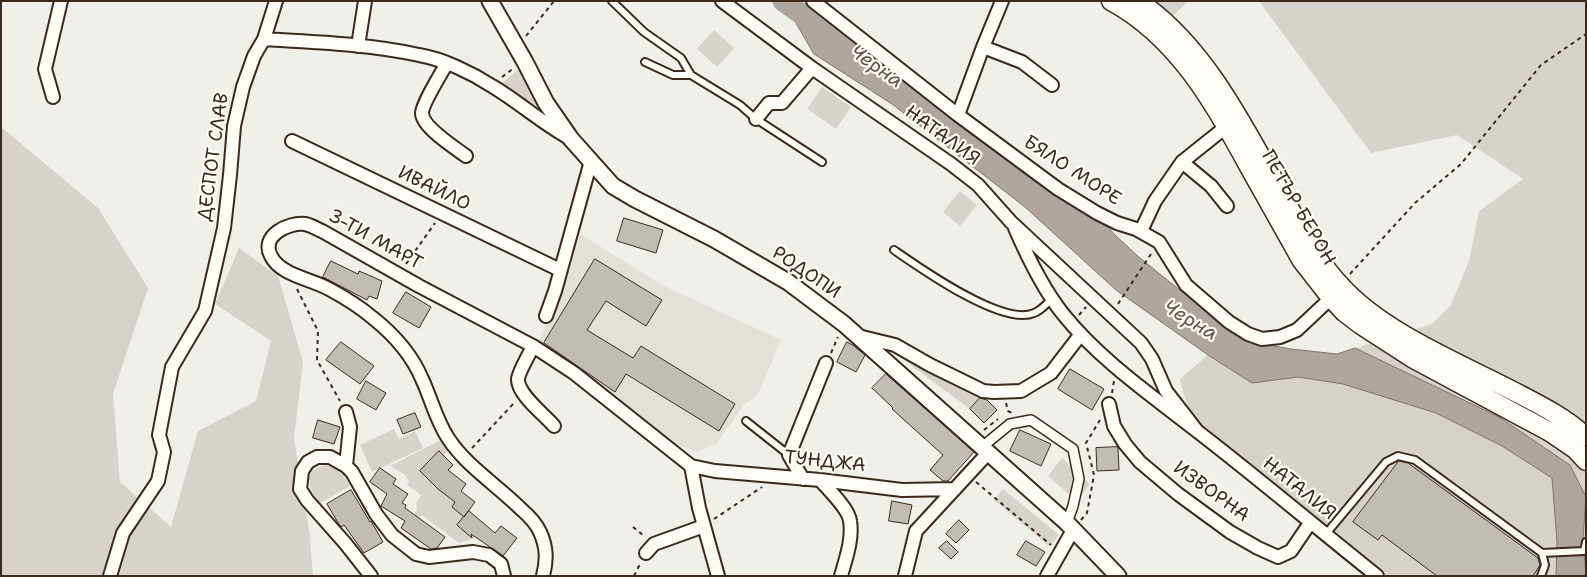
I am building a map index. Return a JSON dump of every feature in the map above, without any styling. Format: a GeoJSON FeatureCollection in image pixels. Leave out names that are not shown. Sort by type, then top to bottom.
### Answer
{"type":"FeatureCollection","features":[{"type":"Feature","properties":{"kind":"main road","name":"ПЕТЪР БЕРОН"},"geometry":{"type":"LineString","coordinates":[[1111,1],[1145,25],[1172,49],[1197,80],[1227,126],[1302,261],[1335,292],[1366,308],[1400,332],[1574,425],[1586,437]]}},
{"type":"Feature","properties":{"kind":"main road","name":"ПЕТЪР БЕРОН"},"geometry":{"type":"LineString","coordinates":[[1138,1],[1174,31],[1210,75],[1234,112],[1309,243],[1344,312],[1386,342],[1550,432],[1575,449],[1586,461]]}},
{"type":"Feature","properties":{"kind":"street"},"geometry":{"type":"LineString","coordinates":[[52,97],[45,68],[61,1]]}},
{"type":"Feature","properties":{"kind":"street","name":"ДЕСПОТ СЛАВ"},"geometry":{"type":"LineString","coordinates":[[110,576],[123,533],[158,481],[164,452],[159,435],[172,367],[205,311],[224,228],[234,126],[243,87],[254,56],[264,39],[276,1]]}},
{"type":"Feature","properties":{"kind":"street"},"geometry":{"type":"LineString","coordinates":[[358,46],[365,1]]}},
{"type":"Feature","properties":{"kind":"street","name":"РОДОПИ"},"geometry":{"type":"LineString","coordinates":[[490,1],[546,103],[571,139],[613,186],[788,282],[844,324],[1070,526],[1118,576]]}},
{"type":"Feature","properties":{"kind":"street","name":"НАТАЛИЯ"},"geometry":{"type":"LineString","coordinates":[[722,1],[812,68],[951,164],[978,185],[1011,222],[1141,343],[1152,360],[1166,391],[1197,431]]}},
{"type":"Feature","properties":{"kind":"street","name":"БЯЛО МОРЕ"},"geometry":{"type":"LineString","coordinates":[[813,1],[958,115],[1058,188],[1117,223],[1141,231],[1159,242],[1186,285],[1229,322],[1248,334],[1262,340],[1280,337],[1297,330],[1335,292]]}},
{"type":"Feature","properties":{"kind":"street"},"geometry":{"type":"LineString","coordinates":[[958,115],[1002,1]]}},
{"type":"Feature","properties":{"kind":"street"},"geometry":{"type":"LineString","coordinates":[[264,39],[358,46],[420,55],[447,63],[492,86],[555,131],[571,139]]}},
{"type":"Feature","properties":{"kind":"street"},"geometry":{"type":"LineString","coordinates":[[983,47],[1022,62],[1052,85]]}},
{"type":"Feature","properties":{"kind":"street"},"geometry":{"type":"LineString","coordinates":[[447,63],[424,104],[422,112],[426,124],[466,156]]}},
{"type":"Feature","properties":{"kind":"street"},"geometry":{"type":"LineString","coordinates":[[756,119],[769,103],[782,104],[812,68]]}},
{"type":"Feature","properties":{"kind":"street"},"geometry":{"type":"LineString","coordinates":[[1141,231],[1154,202],[1182,162],[1227,126]]}},
{"type":"Feature","properties":{"kind":"street","name":"ИВАЙЛО"},"geometry":{"type":"LineString","coordinates":[[292,141],[560,270]]}},
{"type":"Feature","properties":{"kind":"street"},"geometry":{"type":"LineString","coordinates":[[546,316],[590,161]]}},
{"type":"Feature","properties":{"kind":"street"},"geometry":{"type":"LineString","coordinates":[[1182,162],[1211,186],[1227,206]]}},
{"type":"Feature","properties":{"kind":"street","name":"НАТАЛИЯ"},"geometry":{"type":"LineString","coordinates":[[1011,222],[1052,299],[1064,316],[1081,334],[1156,401],[1197,431],[1377,576]]}},
{"type":"Feature","properties":{"kind":"street","name":"3-ТИ МАРТ"},"geometry":{"type":"LineString","coordinates":[[543,576],[547,562],[546,546],[539,530],[512,500],[463,457],[447,438],[412,359],[373,318],[344,297],[288,272],[275,263],[270,254],[269,242],[281,229],[293,224],[306,224],[322,231],[533,346],[574,373],[691,466]]}},
{"type":"Feature","properties":{"kind":"street"},"geometry":{"type":"LineString","coordinates":[[857,336],[895,346],[983,391],[994,392],[1021,390],[1052,374],[1081,334]]}},
{"type":"Feature","properties":{"kind":"street"},"geometry":{"type":"LineString","coordinates":[[533,346],[518,379],[522,394],[554,426]]}},
{"type":"Feature","properties":{"kind":"street"},"geometry":{"type":"LineString","coordinates":[[803,478],[789,455],[826,363]]}},
{"type":"Feature","properties":{"kind":"street","name":"ИЗВОРНА"},"geometry":{"type":"LineString","coordinates":[[1109,404],[1114,426],[1125,444],[1140,462],[1178,494],[1230,532],[1278,557],[1291,551],[1310,523]]}},
{"type":"Feature","properties":{"kind":"street"},"geometry":{"type":"LineString","coordinates":[[346,412],[350,427],[346,466]]}},
{"type":"Feature","properties":{"kind":"street"},"geometry":{"type":"LineString","coordinates":[[905,576],[916,531],[968,476],[981,446],[1010,424],[1031,420],[1073,449],[1080,479],[1070,526],[1060,552],[1047,576]]}},
{"type":"Feature","properties":{"kind":"street"},"geometry":{"type":"LineString","coordinates":[[371,576],[300,489],[302,471],[308,462],[317,457],[330,457],[346,466],[352,472],[376,514],[392,535],[416,554],[429,558],[473,552],[489,555],[501,564],[504,576]]}},
{"type":"Feature","properties":{"kind":"street"},"geometry":{"type":"LineString","coordinates":[[691,466],[699,508],[718,576]]}},
{"type":"Feature","properties":{"kind":"street","name":"ТУНДЖА"},"geometry":{"type":"LineString","coordinates":[[691,466],[715,471],[803,478],[902,490],[955,489]]}},
{"type":"Feature","properties":{"kind":"street"},"geometry":{"type":"LineString","coordinates":[[820,480],[839,501],[850,519],[849,544],[841,576]]}},
{"type":"Feature","properties":{"kind":"street"},"geometry":{"type":"LineString","coordinates":[[646,553],[654,544],[704,526]]}},
{"type":"Feature","properties":{"kind":"lane"},"geometry":{"type":"LineString","coordinates":[[612,1],[644,32],[681,58],[691,75],[740,105],[756,119],[822,162]]}},
{"type":"Feature","properties":{"kind":"lane"},"geometry":{"type":"LineString","coordinates":[[645,62],[673,75],[691,75]]}},
{"type":"Feature","properties":{"kind":"lane"},"geometry":{"type":"LineString","coordinates":[[894,250],[941,282],[978,302],[1017,315],[1034,313],[1052,299]]}},
{"type":"Feature","properties":{"kind":"lane"},"geometry":{"type":"LineString","coordinates":[[746,420],[789,455]]}},
{"type":"Feature","properties":{"kind":"lane"},"geometry":{"type":"LineString","coordinates":[[1325,535],[1386,462],[1398,456],[1415,460],[1542,553],[1584,551],[1586,542]]}},
{"type":"Feature","properties":{"kind":"lane"},"geometry":{"type":"LineString","coordinates":[[1541,576],[1545,565],[1542,553]]}},
{"type":"Feature","properties":{"kind":"path"},"geometry":{"type":"LineString","coordinates":[[517,49],[554,1]]}},
{"type":"Feature","properties":{"kind":"path"},"geometry":{"type":"LineString","coordinates":[[1335,292],[1415,203],[1461,164],[1541,64],[1586,34]]}},
{"type":"Feature","properties":{"kind":"path"},"geometry":{"type":"LineString","coordinates":[[492,86],[518,64],[525,62]]}},
{"type":"Feature","properties":{"kind":"path"},"geometry":{"type":"LineString","coordinates":[[399,274],[442,213]]}},
{"type":"Feature","properties":{"kind":"path"},"geometry":{"type":"LineString","coordinates":[[1115,310],[1154,250]]}},
{"type":"Feature","properties":{"kind":"path"},"geometry":{"type":"LineString","coordinates":[[288,272],[318,331],[318,360],[346,412]]}},
{"type":"Feature","properties":{"kind":"path"},"geometry":{"type":"LineString","coordinates":[[826,363],[844,324]]}},
{"type":"Feature","properties":{"kind":"path"},"geometry":{"type":"LineString","coordinates":[[1087,513],[1094,475],[1086,443],[1109,404],[1117,368]]}},
{"type":"Feature","properties":{"kind":"path"},"geometry":{"type":"LineString","coordinates":[[463,457],[522,394]]}},
{"type":"Feature","properties":{"kind":"path"},"geometry":{"type":"LineString","coordinates":[[981,446],[999,419]]}},
{"type":"Feature","properties":{"kind":"path"},"geometry":{"type":"LineString","coordinates":[[968,476],[1060,552]]}},
{"type":"Feature","properties":{"kind":"path"},"geometry":{"type":"LineString","coordinates":[[704,526],[749,497]]}},
{"type":"Feature","properties":{"kind":"shaded area"},"geometry":{"type":"Polygon","coordinates":[[[1155,1],[1188,1],[1173,16],[1155,1]]]}},
{"type":"Feature","properties":{"kind":"shaded area"},"geometry":{"type":"Polygon","coordinates":[[[1259,1],[1586,1],[1586,576],[1387,576],[1214,440],[1189,409],[1180,379],[1208,355],[1291,349],[1337,354],[1432,324],[1451,305],[1469,261],[1479,211],[1523,179],[1457,135],[1371,153],[1259,1]]]}},
{"type":"Feature","properties":{"kind":"shaded area"},"geometry":{"type":"Polygon","coordinates":[[[714,30],[734,48],[717,67],[697,49],[714,30]]]}},
{"type":"Feature","properties":{"kind":"shaded area"},"geometry":{"type":"Polygon","coordinates":[[[520,68],[549,118],[499,86],[520,68]]]}},
{"type":"Feature","properties":{"kind":"shaded area"},"geometry":{"type":"Polygon","coordinates":[[[822,87],[851,107],[836,129],[807,109],[822,87]]]}},
{"type":"Feature","properties":{"kind":"shaded area"},"geometry":{"type":"Polygon","coordinates":[[[1,127],[98,208],[148,288],[113,394],[120,482],[171,527],[198,431],[256,401],[271,341],[215,304],[239,248],[278,276],[303,362],[294,438],[310,537],[313,576],[1,576],[1,127]]]}},
{"type":"Feature","properties":{"kind":"shaded area"},"geometry":{"type":"Polygon","coordinates":[[[960,191],[977,205],[960,226],[943,212],[960,191]]]}},
{"type":"Feature","properties":{"kind":"shaded area"},"geometry":{"type":"Polygon","coordinates":[[[580,234],[664,286],[781,340],[758,394],[744,405],[717,443],[697,452],[668,441],[537,344],[570,271],[580,234]]]}},
{"type":"Feature","properties":{"kind":"shaded area"},"geometry":{"type":"Polygon","coordinates":[[[889,349],[925,371],[979,399],[970,409],[889,349]]]}},
{"type":"Feature","properties":{"kind":"shaded area"},"geometry":{"type":"Polygon","coordinates":[[[394,429],[399,439],[415,431],[423,448],[372,472],[360,445],[394,429]]]}},
{"type":"Feature","properties":{"kind":"shaded area"},"geometry":{"type":"Polygon","coordinates":[[[447,437],[448,451],[425,474],[462,506],[458,509],[471,519],[467,529],[475,538],[459,543],[422,515],[413,524],[408,521],[417,510],[416,503],[421,495],[407,485],[409,481],[404,474],[390,466],[447,437]]]}},
{"type":"Feature","properties":{"kind":"shaded area"},"geometry":{"type":"Polygon","coordinates":[[[1062,458],[1090,484],[1077,501],[1048,476],[1062,458]]]}},
{"type":"Feature","properties":{"kind":"shaded area"},"geometry":{"type":"Polygon","coordinates":[[[325,465],[341,472],[350,486],[319,504],[309,481],[312,472],[325,465]]]}},
{"type":"Feature","properties":{"kind":"shaded area"},"geometry":{"type":"Polygon","coordinates":[[[1003,489],[1059,535],[1050,547],[994,500],[1003,489]]]}},
{"type":"Feature","properties":{"kind":"water"},"geometry":{"type":"Polygon","coordinates":[[[795,21],[846,50],[1019,183],[1050,188],[1097,215],[1140,258],[1217,320],[1252,342],[1337,354],[1355,348],[1499,417],[1570,465],[1586,497],[1583,539],[1586,576],[1556,576],[1557,541],[1552,478],[1502,446],[1436,413],[1343,384],[1298,377],[1252,383],[1208,355],[1116,290],[1025,207],[892,104],[814,54],[795,21]]]}},
{"type":"Feature","properties":{"kind":"building"},"geometry":{"type":"Polygon","coordinates":[[[624,218],[663,230],[656,253],[617,241],[624,218]]]}},
{"type":"Feature","properties":{"kind":"building"},"geometry":{"type":"Polygon","coordinates":[[[595,259],[662,300],[646,326],[606,301],[587,330],[633,358],[641,346],[735,404],[719,431],[626,374],[615,392],[544,343],[595,259]]]}},
{"type":"Feature","properties":{"kind":"building"},"geometry":{"type":"Polygon","coordinates":[[[331,261],[358,274],[359,271],[382,281],[377,299],[369,296],[367,300],[323,277],[331,261]]]}},
{"type":"Feature","properties":{"kind":"building"},"geometry":{"type":"Polygon","coordinates":[[[406,292],[431,307],[419,328],[393,313],[406,292]]]}},
{"type":"Feature","properties":{"kind":"building"},"geometry":{"type":"Polygon","coordinates":[[[341,342],[374,366],[360,384],[326,360],[341,342]]]}},
{"type":"Feature","properties":{"kind":"building"},"geometry":{"type":"Polygon","coordinates":[[[847,342],[865,355],[856,372],[837,362],[847,342]]]}},
{"type":"Feature","properties":{"kind":"building"},"geometry":{"type":"Polygon","coordinates":[[[1070,369],[1104,389],[1092,410],[1058,389],[1070,369]]]}},
{"type":"Feature","properties":{"kind":"building"},"geometry":{"type":"Polygon","coordinates":[[[886,374],[974,452],[948,481],[943,481],[930,470],[943,455],[892,409],[872,388],[886,374]]]}},
{"type":"Feature","properties":{"kind":"building"},"geometry":{"type":"Polygon","coordinates":[[[366,381],[386,393],[376,410],[357,399],[366,381]]]}},
{"type":"Feature","properties":{"kind":"building"},"geometry":{"type":"Polygon","coordinates":[[[980,398],[987,400],[997,410],[984,423],[970,409],[980,398]]]}},
{"type":"Feature","properties":{"kind":"building"},"geometry":{"type":"Polygon","coordinates":[[[415,413],[421,427],[403,434],[397,420],[415,413]]]}},
{"type":"Feature","properties":{"kind":"building"},"geometry":{"type":"Polygon","coordinates":[[[318,420],[340,427],[334,444],[313,438],[318,420]]]}},
{"type":"Feature","properties":{"kind":"building"},"geometry":{"type":"Polygon","coordinates":[[[1020,430],[1051,444],[1041,466],[1010,451],[1020,430]]]}},
{"type":"Feature","properties":{"kind":"building"},"geometry":{"type":"Polygon","coordinates":[[[1118,447],[1119,470],[1097,471],[1096,448],[1118,447]]]}},
{"type":"Feature","properties":{"kind":"building"},"geometry":{"type":"Polygon","coordinates":[[[439,451],[453,465],[448,470],[466,484],[461,491],[475,502],[464,517],[452,507],[455,502],[438,489],[420,471],[439,451]]]}},
{"type":"Feature","properties":{"kind":"building"},"geometry":{"type":"Polygon","coordinates":[[[1399,461],[1408,463],[1538,558],[1540,565],[1533,576],[1437,576],[1382,535],[1378,540],[1353,522],[1399,461]]]}},
{"type":"Feature","properties":{"kind":"building"},"geometry":{"type":"Polygon","coordinates":[[[380,468],[396,479],[393,484],[408,494],[402,503],[406,505],[405,508],[445,537],[437,548],[431,549],[401,528],[405,521],[381,506],[387,494],[370,482],[380,468]]]}},
{"type":"Feature","properties":{"kind":"building"},"geometry":{"type":"Polygon","coordinates":[[[351,490],[383,542],[364,553],[344,525],[341,527],[327,504],[351,490]]]}},
{"type":"Feature","properties":{"kind":"building"},"geometry":{"type":"Polygon","coordinates":[[[892,501],[912,505],[908,524],[889,521],[892,501]]]}},
{"type":"Feature","properties":{"kind":"building"},"geometry":{"type":"Polygon","coordinates":[[[469,511],[495,533],[501,526],[517,538],[503,556],[471,534],[472,538],[457,525],[469,511]]]}},
{"type":"Feature","properties":{"kind":"building"},"geometry":{"type":"Polygon","coordinates":[[[959,520],[969,530],[956,543],[946,534],[959,520]]]}},
{"type":"Feature","properties":{"kind":"building"},"geometry":{"type":"Polygon","coordinates":[[[947,541],[958,552],[951,559],[939,548],[947,541]]]}},
{"type":"Feature","properties":{"kind":"building"},"geometry":{"type":"Polygon","coordinates":[[[1026,541],[1045,552],[1036,566],[1017,555],[1026,541]]]}},
{"type":"Feature","properties":{"kind":"waterway","name":"Черна"},"geometry":{"type":"LineString","coordinates":[[783,1],[941,114],[1059,205]]}}]}
